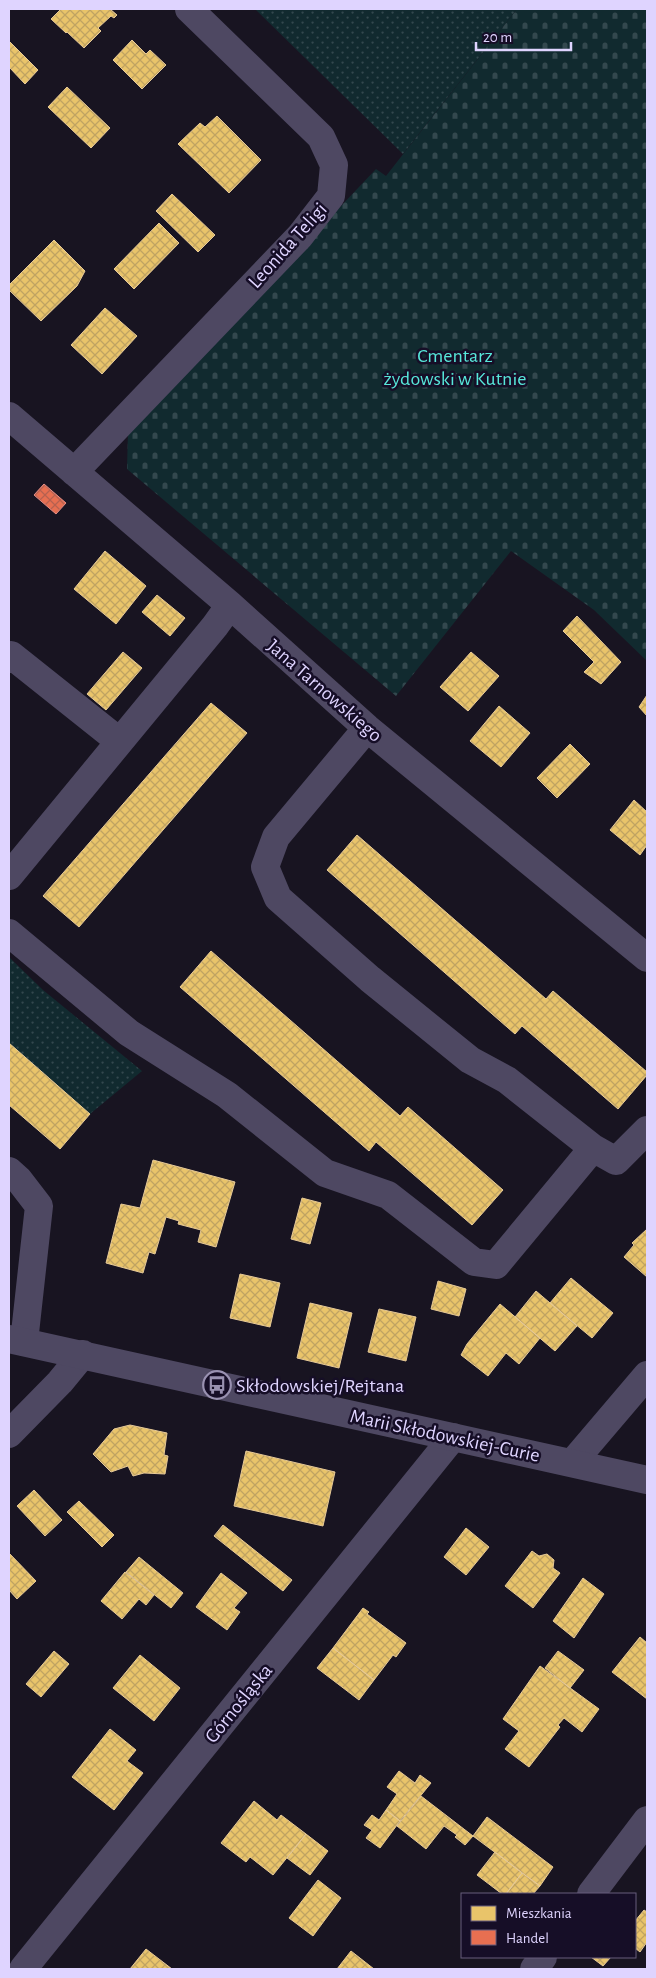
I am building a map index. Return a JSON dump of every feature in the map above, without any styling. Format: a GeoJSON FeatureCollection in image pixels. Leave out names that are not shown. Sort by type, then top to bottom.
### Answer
{"type":"FeatureCollection","features":[{"type":"Feature","properties":{"kind":"street","name":"Leonida Teligi"},"geometry":{"type":"LineString","coordinates":[[74,472],[300,236],[331,196],[334,165],[321,137],[190,9]]}},
{"type":"Feature","properties":{"kind":"street","name":"Jana Tarnowskiego"},"geometry":{"type":"LineString","coordinates":[[9,416],[230,605],[367,728],[647,958]]}},
{"type":"Feature","properties":{"kind":"street"},"geometry":{"type":"LineString","coordinates":[[9,876],[215,626],[230,605]]}},
{"type":"Feature","properties":{"kind":"street"},"geometry":{"type":"LineString","coordinates":[[9,659],[12,655],[119,741]]}},
{"type":"Feature","properties":{"kind":"street"},"geometry":{"type":"LineString","coordinates":[[367,728],[276,837],[265,867],[278,898],[370,979],[470,1060],[508,1080],[593,1148],[616,1161],[647,1130]]}},
{"type":"Feature","properties":{"kind":"street"},"geometry":{"type":"LineString","coordinates":[[9,934],[129,1033],[227,1095],[324,1173],[388,1194],[474,1262],[496,1265],[593,1148]]}},
{"type":"Feature","properties":{"kind":"street"},"geometry":{"type":"LineString","coordinates":[[9,1171],[19,1180],[39,1206],[17,1341]]}},
{"type":"Feature","properties":{"kind":"street","name":"Marii Skłodowskiej-Curie"},"geometry":{"type":"LineString","coordinates":[[17,1341],[83,1354],[453,1438],[573,1462],[647,1480]]}},
{"type":"Feature","properties":{"kind":"street"},"geometry":{"type":"LineString","coordinates":[[9,1434],[60,1382],[83,1354]]}},
{"type":"Feature","properties":{"kind":"street"},"geometry":{"type":"LineString","coordinates":[[573,1462],[647,1375]]}},
{"type":"Feature","properties":{"kind":"street","name":"Górnośląska"},"geometry":{"type":"LineString","coordinates":[[24,1969],[453,1438]]}},
{"type":"Feature","properties":{"kind":"street"},"geometry":{"type":"LineString","coordinates":[[592,1893],[647,1820]]}},
{"type":"Feature","properties":{"kind":"street"},"geometry":{"type":"LineString","coordinates":[[534,1969],[543,1958]]}},
{"type":"Feature","properties":{"kind":"green space"},"geometry":{"type":"Polygon","coordinates":[[[255,9],[517,9],[403,154],[255,9]]]}},
{"type":"Feature","properties":{"kind":"green space","name":"Cmentarz żydowski w Kutnie"},"geometry":{"type":"Polygon","coordinates":[[[517,9],[647,9],[647,661],[594,610],[511,551],[396,696],[127,469],[128,431],[376,169],[386,176],[517,9]]]}},
{"type":"Feature","properties":{"kind":"green space"},"geometry":{"type":"Polygon","coordinates":[[[9,957],[43,990],[142,1071],[90,1114],[9,1043],[9,957]]]}},
{"type":"Feature","properties":{"kind":"building: Mieszkania"},"geometry":{"type":"Polygon","coordinates":[[[61,9],[110,9],[117,15],[114,18],[111,16],[98,28],[101,31],[84,48],[51,19],[61,9]]]}},
{"type":"Feature","properties":{"kind":"building: Mieszkania"},"geometry":{"type":"Polygon","coordinates":[[[132,40],[146,54],[150,50],[166,65],[142,89],[113,60],[132,40]]]}},
{"type":"Feature","properties":{"kind":"building: Mieszkania"},"geometry":{"type":"Polygon","coordinates":[[[9,41],[38,70],[25,84],[9,67],[9,41]]]}},
{"type":"Feature","properties":{"kind":"building: Mieszkania"},"geometry":{"type":"Polygon","coordinates":[[[67,87],[110,128],[91,148],[48,107],[67,87]]]}},
{"type":"Feature","properties":{"kind":"building: Mieszkania"},"geometry":{"type":"Polygon","coordinates":[[[217,116],[261,160],[229,193],[178,144],[200,123],[205,127],[217,116]]]}},
{"type":"Feature","properties":{"kind":"building: Mieszkania"},"geometry":{"type":"Polygon","coordinates":[[[172,194],[215,235],[198,252],[156,211],[172,194]]]}},
{"type":"Feature","properties":{"kind":"building: Mieszkania"},"geometry":{"type":"Polygon","coordinates":[[[159,223],[179,243],[134,289],[114,269],[159,223]]]}},
{"type":"Feature","properties":{"kind":"building: Mieszkania"},"geometry":{"type":"Polygon","coordinates":[[[54,240],[85,271],[77,286],[41,321],[9,290],[9,285],[54,240]]]}},
{"type":"Feature","properties":{"kind":"building: Mieszkania"},"geometry":{"type":"Polygon","coordinates":[[[105,308],[137,336],[102,374],[71,345],[105,308]]]}},
{"type":"Feature","properties":{"kind":"building: Mieszkania"},"geometry":{"type":"Polygon","coordinates":[[[105,551],[146,586],[116,624],[74,589],[105,551]]]}},
{"type":"Feature","properties":{"kind":"building: Mieszkania"},"geometry":{"type":"Polygon","coordinates":[[[157,595],[185,618],[170,636],[142,612],[157,595]]]}},
{"type":"Feature","properties":{"kind":"building: Mieszkania"},"geometry":{"type":"Polygon","coordinates":[[[577,616],[621,662],[601,684],[584,672],[594,662],[563,631],[577,616]]]}},
{"type":"Feature","properties":{"kind":"building: Mieszkania"},"geometry":{"type":"Polygon","coordinates":[[[123,652],[142,668],[106,710],[87,694],[123,652]]]}},
{"type":"Feature","properties":{"kind":"building: Mieszkania"},"geometry":{"type":"Polygon","coordinates":[[[471,652],[499,676],[468,711],[440,687],[471,652]]]}},
{"type":"Feature","properties":{"kind":"building: Mieszkania"},"geometry":{"type":"Polygon","coordinates":[[[647,695],[647,716],[639,707],[647,695]]]}},
{"type":"Feature","properties":{"kind":"building: Mieszkania"},"geometry":{"type":"Polygon","coordinates":[[[211,703],[247,733],[79,927],[43,896],[211,703]]]}},
{"type":"Feature","properties":{"kind":"building: Mieszkania"},"geometry":{"type":"Polygon","coordinates":[[[499,706],[530,733],[501,767],[470,741],[499,706]]]}},
{"type":"Feature","properties":{"kind":"building: Mieszkania"},"geometry":{"type":"Polygon","coordinates":[[[570,744],[590,764],[557,798],[537,778],[570,744]]]}},
{"type":"Feature","properties":{"kind":"building: Mieszkania"},"geometry":{"type":"Polygon","coordinates":[[[634,800],[647,812],[647,845],[640,855],[610,830],[634,800]]]}},
{"type":"Feature","properties":{"kind":"building: Mieszkania"},"geometry":{"type":"Polygon","coordinates":[[[357,835],[546,999],[553,991],[647,1072],[647,1075],[618,1109],[522,1026],[515,1034],[327,870],[357,835]]]}},
{"type":"Feature","properties":{"kind":"building: Mieszkania"},"geometry":{"type":"Polygon","coordinates":[[[211,951],[400,1116],[408,1107],[503,1190],[472,1225],[376,1142],[369,1151],[180,987],[211,951]]]}},
{"type":"Feature","properties":{"kind":"building: Mieszkania"},"geometry":{"type":"Polygon","coordinates":[[[9,1043],[90,1114],[60,1149],[9,1105],[9,1043]]]}},
{"type":"Feature","properties":{"kind":"building: Mieszkania"},"geometry":{"type":"Polygon","coordinates":[[[153,1160],[235,1182],[216,1247],[198,1242],[201,1230],[178,1224],[179,1221],[166,1217],[155,1254],[149,1252],[143,1273],[106,1263],[121,1204],[140,1208],[153,1160]]]}},
{"type":"Feature","properties":{"kind":"building: Mieszkania"},"geometry":{"type":"Polygon","coordinates":[[[302,1198],[321,1203],[310,1244],[291,1239],[302,1198]]]}},
{"type":"Feature","properties":{"kind":"building: Mieszkania"},"geometry":{"type":"Polygon","coordinates":[[[647,1229],[647,1277],[624,1257],[634,1245],[632,1243],[647,1229]]]}},
{"type":"Feature","properties":{"kind":"building: Mieszkania"},"geometry":{"type":"Polygon","coordinates":[[[240,1274],[280,1283],[270,1327],[230,1318],[240,1274]]]}},
{"type":"Feature","properties":{"kind":"building: Mieszkania"},"geometry":{"type":"Polygon","coordinates":[[[571,1278],[613,1313],[592,1338],[550,1303],[571,1278]]]}},
{"type":"Feature","properties":{"kind":"building: Mieszkania"},"geometry":{"type":"Polygon","coordinates":[[[438,1281],[466,1289],[459,1316],[431,1309],[438,1281]]]}},
{"type":"Feature","properties":{"kind":"building: Mieszkania"},"geometry":{"type":"Polygon","coordinates":[[[536,1291],[577,1326],[555,1351],[515,1317],[536,1291]]]}},
{"type":"Feature","properties":{"kind":"building: Mieszkania"},"geometry":{"type":"Polygon","coordinates":[[[310,1303],[352,1313],[339,1368],[297,1358],[310,1303]]]}},
{"type":"Feature","properties":{"kind":"building: Mieszkania"},"geometry":{"type":"Polygon","coordinates":[[[500,1304],[540,1338],[519,1364],[506,1353],[488,1376],[461,1355],[467,1344],[500,1304]]]}},
{"type":"Feature","properties":{"kind":"building: Mieszkania"},"geometry":{"type":"Polygon","coordinates":[[[379,1309],[416,1317],[406,1361],[368,1352],[379,1309]]]}},
{"type":"Feature","properties":{"kind":"building: Mieszkania"},"geometry":{"type":"Polygon","coordinates":[[[130,1425],[167,1433],[164,1455],[168,1456],[165,1474],[144,1473],[133,1476],[128,1466],[111,1472],[93,1454],[114,1429],[130,1425]]]}},
{"type":"Feature","properties":{"kind":"building: Mieszkania"},"geometry":{"type":"Polygon","coordinates":[[[246,1451],[335,1472],[323,1526],[234,1506],[246,1451]]]}},
{"type":"Feature","properties":{"kind":"building: Mieszkania"},"geometry":{"type":"Polygon","coordinates":[[[34,1490],[62,1520],[45,1536],[17,1506],[34,1490]]]}},
{"type":"Feature","properties":{"kind":"building: Mieszkania"},"geometry":{"type":"Polygon","coordinates":[[[79,1501],[114,1535],[102,1547],[67,1512],[79,1501]]]}},
{"type":"Feature","properties":{"kind":"building: Mieszkania"},"geometry":{"type":"Polygon","coordinates":[[[223,1525],[292,1580],[283,1591],[214,1536],[223,1525]]]}},
{"type":"Feature","properties":{"kind":"building: Mieszkania"},"geometry":{"type":"Polygon","coordinates":[[[466,1528],[489,1547],[466,1575],[444,1557],[466,1528]]]}},
{"type":"Feature","properties":{"kind":"building: Mieszkania"},"geometry":{"type":"Polygon","coordinates":[[[532,1551],[539,1556],[547,1554],[554,1560],[553,1568],[560,1573],[533,1608],[505,1586],[532,1551]]]}},
{"type":"Feature","properties":{"kind":"building: Mieszkania"},"geometry":{"type":"Polygon","coordinates":[[[9,1553],[36,1581],[17,1599],[9,1590],[9,1553]]]}},
{"type":"Feature","properties":{"kind":"building: Mieszkania"},"geometry":{"type":"Polygon","coordinates":[[[139,1557],[183,1593],[171,1608],[126,1572],[139,1557]]]}},
{"type":"Feature","properties":{"kind":"building: Mieszkania"},"geometry":{"type":"Polygon","coordinates":[[[125,1572],[154,1595],[146,1605],[139,1599],[122,1619],[101,1601],[125,1572]]]}},
{"type":"Feature","properties":{"kind":"building: Mieszkania"},"geometry":{"type":"Polygon","coordinates":[[[221,1573],[247,1593],[234,1608],[240,1612],[227,1630],[196,1607],[221,1573]]]}},
{"type":"Feature","properties":{"kind":"building: Mieszkania"},"geometry":{"type":"Polygon","coordinates":[[[583,1578],[604,1594],[574,1638],[553,1621],[583,1578]]]}},
{"type":"Feature","properties":{"kind":"building: Mieszkania"},"geometry":{"type":"Polygon","coordinates":[[[363,1608],[369,1612],[367,1614],[406,1643],[396,1657],[393,1655],[374,1680],[333,1648],[363,1608]]]}},
{"type":"Feature","properties":{"kind":"building: Mieszkania"},"geometry":{"type":"Polygon","coordinates":[[[640,1637],[647,1643],[647,1699],[612,1672],[640,1637]]]}},
{"type":"Feature","properties":{"kind":"building: Mieszkania"},"geometry":{"type":"Polygon","coordinates":[[[333,1648],[374,1680],[359,1700],[317,1668],[333,1648]]]}},
{"type":"Feature","properties":{"kind":"building: Mieszkania"},"geometry":{"type":"Polygon","coordinates":[[[54,1651],[69,1664],[41,1697],[26,1684],[54,1651]]]}},
{"type":"Feature","properties":{"kind":"building: Mieszkania"},"geometry":{"type":"Polygon","coordinates":[[[558,1651],[584,1670],[570,1688],[545,1668],[558,1651]]]}},
{"type":"Feature","properties":{"kind":"building: Mieszkania"},"geometry":{"type":"Polygon","coordinates":[[[140,1655],[180,1688],[154,1721],[113,1688],[140,1655]]]}},
{"type":"Feature","properties":{"kind":"building: Mieszkania"},"geometry":{"type":"Polygon","coordinates":[[[540,1666],[599,1709],[582,1732],[564,1718],[558,1725],[560,1727],[529,1767],[505,1749],[519,1731],[503,1719],[540,1666]]]}},
{"type":"Feature","properties":{"kind":"building: Mieszkania"},"geometry":{"type":"Polygon","coordinates":[[[110,1729],[136,1750],[127,1761],[143,1773],[114,1810],[72,1777],[110,1729]]]}},
{"type":"Feature","properties":{"kind":"building: Mieszkania"},"geometry":{"type":"Polygon","coordinates":[[[399,1771],[415,1783],[420,1775],[431,1783],[400,1821],[386,1810],[397,1794],[387,1787],[399,1771]]]}},
{"type":"Feature","properties":{"kind":"building: Mieszkania"},"geometry":{"type":"Polygon","coordinates":[[[421,1796],[473,1836],[465,1845],[455,1837],[457,1835],[444,1826],[426,1849],[397,1826],[421,1796]]]}},
{"type":"Feature","properties":{"kind":"building: Mieszkania"},"geometry":{"type":"Polygon","coordinates":[[[254,1801],[277,1820],[281,1815],[306,1834],[273,1875],[250,1857],[246,1862],[221,1843],[254,1801]]]}},
{"type":"Feature","properties":{"kind":"building: Mieszkania"},"geometry":{"type":"Polygon","coordinates":[[[386,1810],[400,1821],[380,1848],[366,1838],[372,1830],[364,1825],[372,1815],[379,1820],[386,1810]]]}},
{"type":"Feature","properties":{"kind":"building: Mieszkania"},"geometry":{"type":"Polygon","coordinates":[[[487,1817],[553,1867],[540,1886],[473,1836],[487,1817]]]}},
{"type":"Feature","properties":{"kind":"building: Mieszkania"},"geometry":{"type":"Polygon","coordinates":[[[306,1834],[328,1851],[310,1875],[287,1858],[306,1834]]]}},
{"type":"Feature","properties":{"kind":"building: Mieszkania"},"geometry":{"type":"Polygon","coordinates":[[[495,1852],[522,1873],[507,1893],[501,1893],[477,1875],[495,1852]]]}},
{"type":"Feature","properties":{"kind":"building: Mieszkania"},"geometry":{"type":"Polygon","coordinates":[[[522,1873],[540,1886],[534,1893],[507,1893],[522,1873]]]}},
{"type":"Feature","properties":{"kind":"building: Mieszkania"},"geometry":{"type":"Polygon","coordinates":[[[318,1880],[341,1898],[313,1936],[289,1918],[318,1880]]]}},
{"type":"Feature","properties":{"kind":"building: Mieszkania"},"geometry":{"type":"Polygon","coordinates":[[[644,1910],[647,1912],[647,1942],[640,1952],[636,1949],[636,1920],[644,1910]]]}},
{"type":"Feature","properties":{"kind":"building: Mieszkania"},"geometry":{"type":"Polygon","coordinates":[[[146,1949],[172,1969],[130,1969],[146,1949]]]}},
{"type":"Feature","properties":{"kind":"building: Mieszkania"},"geometry":{"type":"Polygon","coordinates":[[[351,1951],[374,1969],[337,1969],[351,1951]]]}},
{"type":"Feature","properties":{"kind":"building: Mieszkania"},"geometry":{"type":"Polygon","coordinates":[[[592,1958],[610,1958],[603,1966],[592,1958]]]}},
{"type":"Feature","properties":{"kind":"building: Handel"},"geometry":{"type":"Polygon","coordinates":[[[44,484],[66,503],[56,514],[34,495],[44,484]]]}},
{"type":"Feature","properties":{"kind":"place","name":"Skłodowskiej/Rejtana"},"geometry":{"type":"Point","coordinates":[217,1385]}}]}
